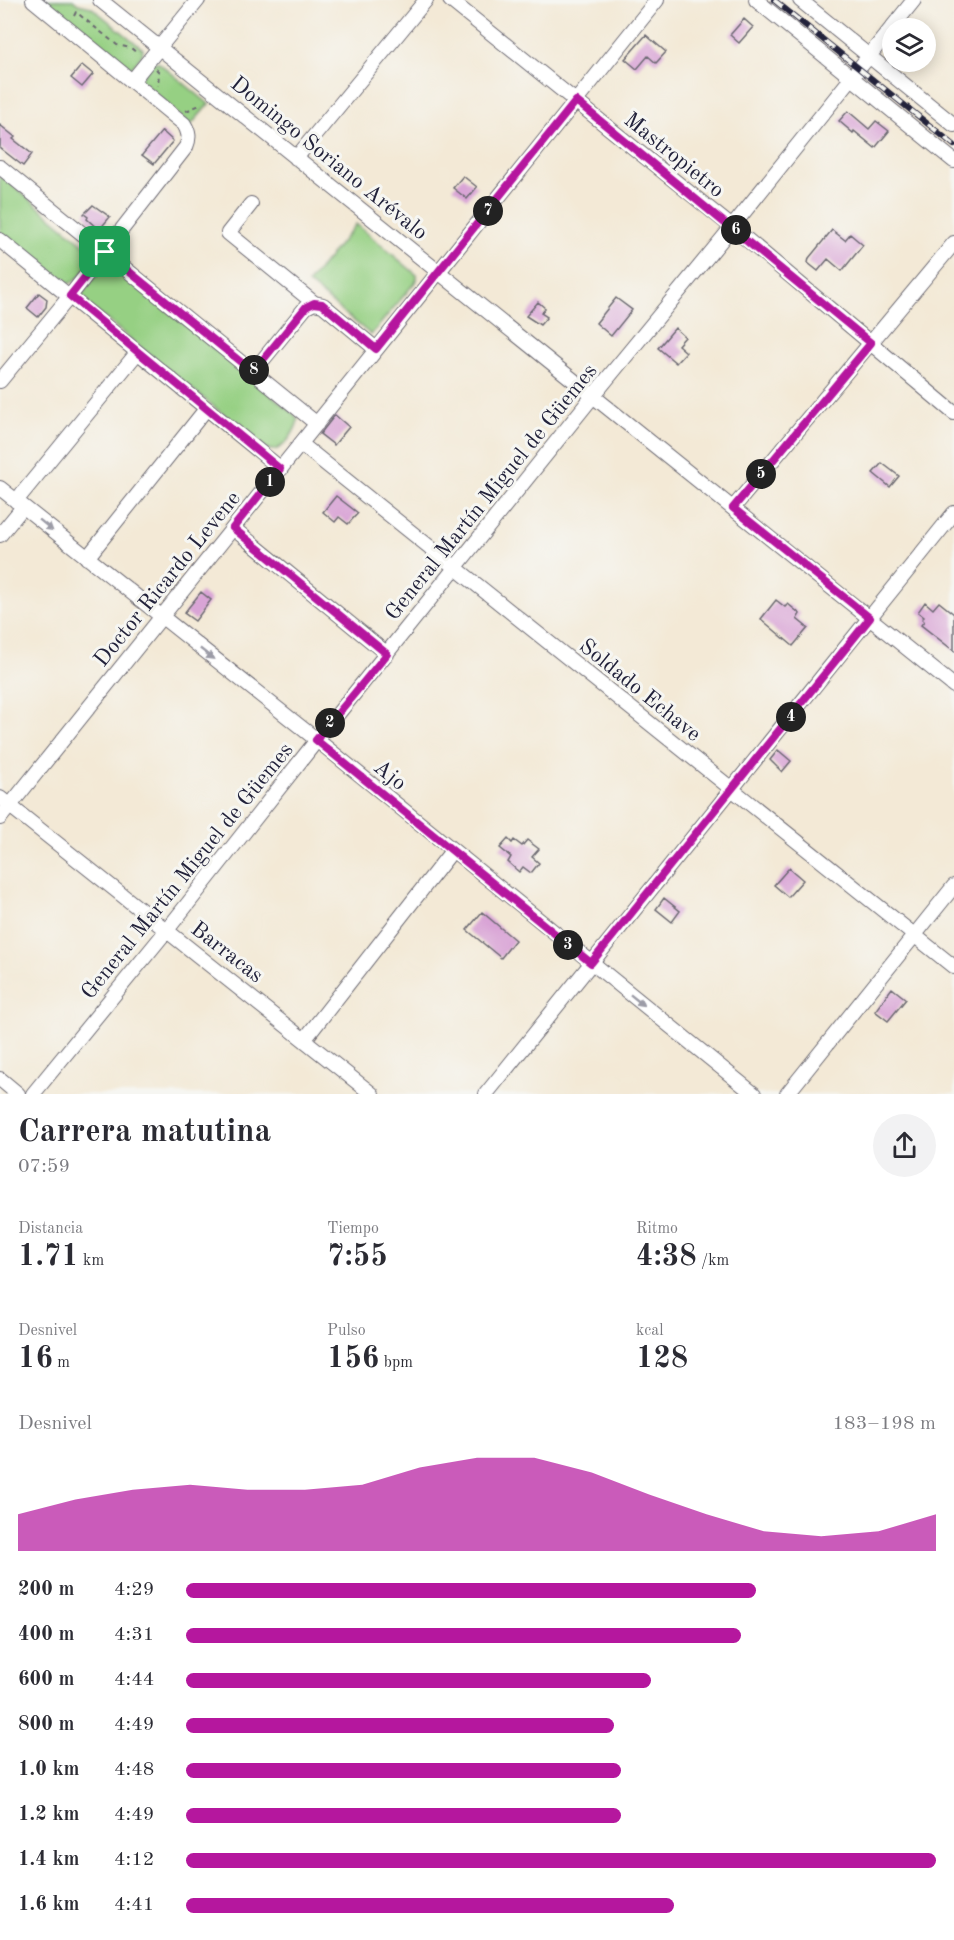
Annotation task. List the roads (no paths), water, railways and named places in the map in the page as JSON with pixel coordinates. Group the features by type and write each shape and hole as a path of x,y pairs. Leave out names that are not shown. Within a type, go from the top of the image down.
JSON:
{"street":[{"path":"0,381 105,252 186,147 189,139 184,124 33,0"},
{"name":"Domingo Soriano Arévalo","path":"100,0 954,686"},
{"path":"132,81 198,0"},
{"path":"296,158 426,0"},
{"name":"Mastropietro","path":"450,0 732,227 954,413"},
{"name":"Doctor Ricardo Levene","path":"0,818 5,802 161,618 657,0"},
{"path":"756,0 954,161"},
{"path":"800,0 954,125"},
{"name":"General Martín Miguel de Güemes","path":"33,1094 914,0"},
{"path":"0,166 317,424"},
{"path":"251,204 228,233 314,303 322,304 376,349"},
{"path":"0,240 280,469"},
{"path":"733,508 954,243"},
{"path":"253,372 306,307 314,303"},
{"path":"0,535 19,504 137,353"},
{"path":"87,558 206,409"},
{"name":"Soldado Echave","path":"301,444 954,967"},
{"name":"Ajo","path":"0,488 754,1094"},
{"path":"486,1094 954,513"},
{"path":"233,528 387,654"},
{"name":"Barracas","path":"5,802 372,1094"},
{"path":"305,1039 452,851"},
{"path":"787,1094 954,886"},
{"path":"0,1079 18,1094"}],"railway":[{"path":"774,0 954,145"}]}
